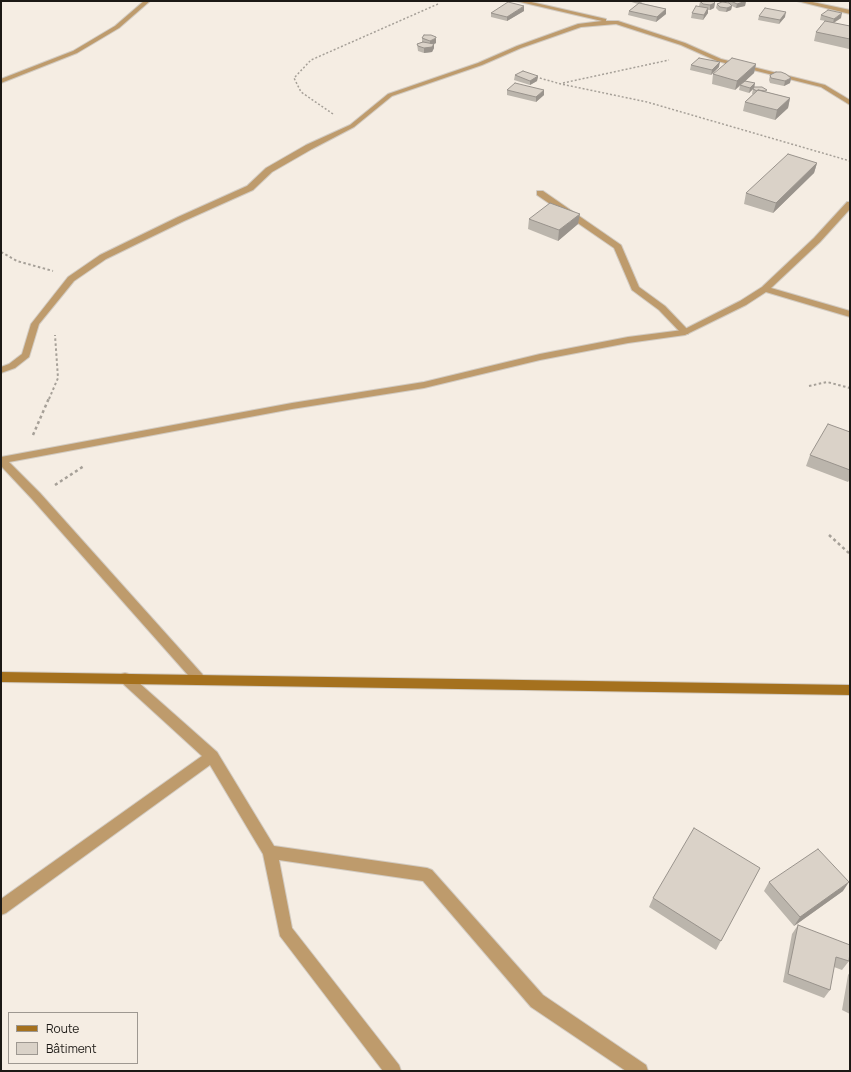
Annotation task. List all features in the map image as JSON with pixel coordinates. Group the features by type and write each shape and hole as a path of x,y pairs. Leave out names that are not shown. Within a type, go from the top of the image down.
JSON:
{"main road":[{"path":"1,678 199,679 850,690"}],"street":[{"path":"1,81 75,52 117,27 147,1"},
{"path":"519,1 616,22 682,44 719,60 823,86 850,103"},
{"path":"800,1 850,12"},
{"path":"1,370 12,366 26,355 35,324 71,279 103,257 181,219 250,188 269,170 309,147 352,126 390,95 480,64 519,47 580,25 616,22"},
{"path":"540,193 618,247 635,288 662,308 685,332"},
{"path":"1,460 285,408 424,385 540,357 628,340 685,332 743,303 765,289 817,240 850,204"},
{"path":"765,289 850,314"},
{"path":"1,460 36,496 199,679"},
{"path":"125,678 212,756 270,852 285,930 393,1071"},
{"path":"1,908 212,756"},
{"path":"270,852 427,875 538,1001 640,1071"}],"path":[{"path":"352,126 301,92 294,78 311,60 432,7 438,4 438,1"},
{"path":"561,84 629,68 704,53"},
{"path":"533,76 561,84 662,106 850,161"},
{"path":"1,252 17,261 56,272"},
{"path":"24,455 58,378 54,334 35,324"},
{"path":"809,386 827,382 850,388"},
{"path":"829,535 850,554"}],"building":[{"path":"700,1 713,1 715,3 710,5 703,4"},
{"path":"731,1 746,1 737,4"},
{"path":"508,2 524,6 507,17 491,13"},
{"path":"722,2 729,3 732,6 727,8 720,7 717,4"},
{"path":"639,3 666,9 657,17 629,11"},
{"path":"696,6 708,8 704,15 692,13"},
{"path":"765,8 786,12 780,20 759,16"},
{"path":"828,10 842,13 834,19 821,15"},
{"path":"825,21 850,26 850,39 816,32"},
{"path":"424,35 431,35 436,38 430,41 422,38"},
{"path":"423,42 434,44 432,47 424,48 418,46 417,44"},
{"path":"699,58 720,62 712,70 691,65"},
{"path":"732,58 756,64 737,81 713,74"},
{"path":"523,71 538,76 530,81 515,75"},
{"path":"776,72 786,74 791,78 785,81 771,78 770,75"},
{"path":"745,81 755,83 750,88 740,85"},
{"path":"515,83 544,90 536,97 507,90"},
{"path":"754,87 762,87 767,90 757,91 753,89"},
{"path":"758,90 790,98 777,110 745,102"},
{"path":"788,154 817,163 776,203 746,193"},
{"path":"550,203 580,214 559,230 529,219"},
{"path":"828,424 850,432 850,470 810,455"},
{"path":"694,828 760,868 721,941 653,898"},
{"path":"818,849 849,882 800,917 769,882"},
{"path":"798,925 850,945 849,961 836,957 830,990 788,974"}]}
